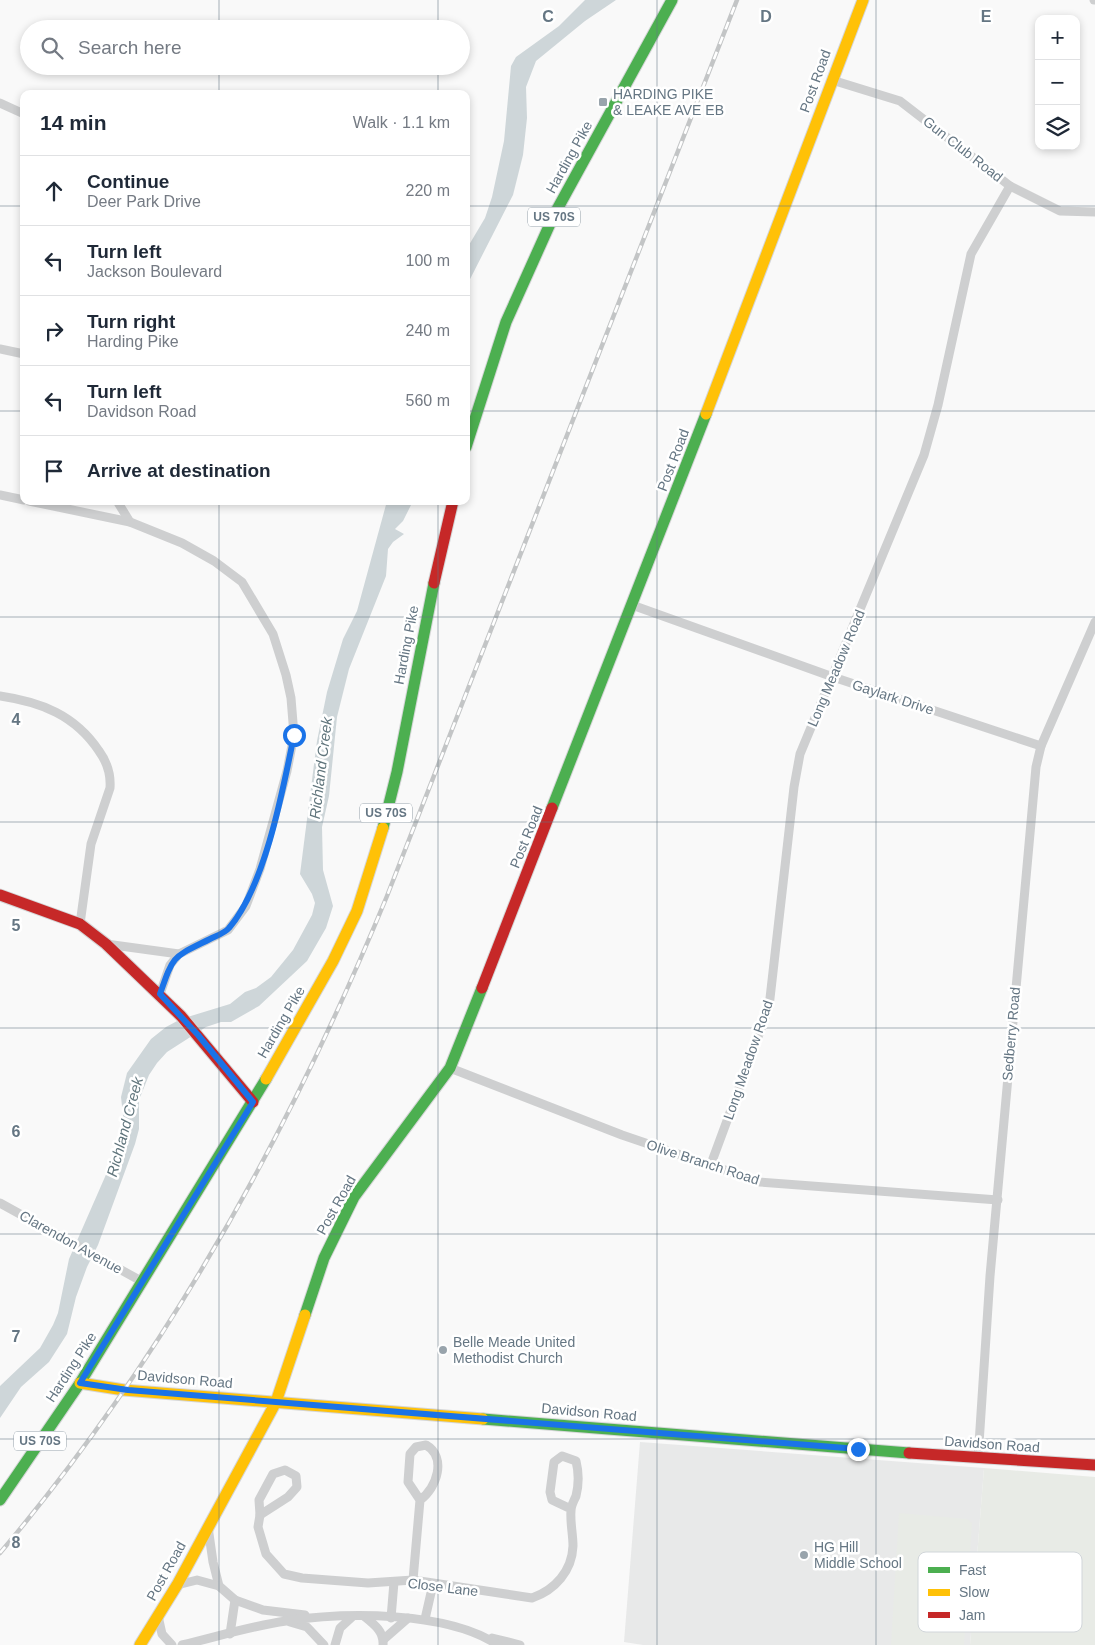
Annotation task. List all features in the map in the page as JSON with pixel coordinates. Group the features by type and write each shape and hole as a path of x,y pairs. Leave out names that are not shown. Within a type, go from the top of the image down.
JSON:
{"street":[{"name":"Harding Pike","path":"470,434 506,322 554,215 672,0"},
{"name":"Post Road","path":"140,1645 177,1584 276,1402 324,1258 354,1197 450,1068 675,497 863,0"},
{"name":"Gun Club Road","path":"832,80 900,101 1010,186 1060,211 1095,212"},
{"path":"0,103 20,112"},
{"name":"Long Meadow Road","path":"711,1164 769,1007 798,762 924,455 938,405 972,254 1010,186"},
{"path":"0,349 20,353"},
{"path":"0,495 20,499"},
{"path":"48,505 130,522 214,560 242,582 273,634 291,698 294,735 287,771 260,869 246,906 228,930 179,954 170,965 160,994"},
{"path":"119,505 130,522"},
{"name":"Harding Pike","path":"0,1500 80,1383 253,1102 333,961 357,912 378,846 396,772 440,551 452,505"},
{"name":"Gaylark Drive","path":"632,605 833,677 1041,746"},
{"name":"Sedberry Road","path":"978,1458 990,1276 1035,776 1041,746 1095,622"},
{"path":"0,696 27,700 72,720 91,738 105,760 111,779 110,788 91,844 80,924"},
{"path":"0,895 80,924 106,944 160,994 198,1035 253,1102"},
{"path":"106,944 179,954"},
{"name":"Olive Branch Road","path":"450,1068 622,1135 760,1182 998,1200"},
{"name":"Clarendon Avenue","path":"0,1203 143,1282"},
{"name":"Davidson Road","path":"80,1383 124,1390 978,1458 1095,1465"},
{"path":"413,1580 420,1500 408,1482 410,1454 416,1447 426,1445 434,1449 437,1456 435,1483 429,1493 420,1500"},
{"name":"Close Lane","path":"260,1514 288,1497 297,1487 296,1476 285,1470 273,1474 259,1500 260,1514 258,1527 266,1554 284,1574 324,1580 368,1583 413,1580 523,1598 541,1595 558,1583 569,1563 573,1548 571,1509 576,1497 579,1472 576,1461 562,1456 554,1462 550,1492 552,1500 571,1509"},
{"path":"208,1525 213,1562 220,1586"},
{"path":"177,1584 197,1580 220,1586 236,1600 263,1610 326,1617"},
{"path":"391,1618 394,1582"},
{"path":"425,1619 433,1584"},
{"path":"230,1634 236,1600"},
{"path":"158,1616 162,1634 172,1645"},
{"path":"182,1645 285,1621 326,1617 425,1619 484,1637 520,1645"},
{"path":"336,1645 340,1628 352,1617"},
{"path":"365,1618 378,1627 383,1642 408,1618"},
{"path":"285,1621 307,1627 324,1645"},
{"path":"484,1637 498,1645"}],"shaded area":[{"name":"HG Hill Middle School","path":"640,1442 984,1468 977,1552 918,1552 918,1632 971,1632 970,1645 643,1645 624,1642"},
{"path":"984,1468 1095,1477 1095,1645 970,1645 971,1632 1082,1632 1082,1552 977,1552"},
{"path":"899,1513 967,1519 972,1523 970,1552 918,1552 918,1632 965,1632 964,1645 891,1645"}],"water":[{"path":"585,0 616,0 585,21 536,61 526,87 527,118 523,155 513,195 470,279 470,243 485,218 492,197 504,141 511,66 516,57 559,26"},
{"name":"Richland Creek","path":"386,505 411,505 403,521 395,529 404,534 393,542 388,549 386,576 349,669 337,717 329,796 322,827 323,870 333,906 326,928 307,961 259,1006 231,1022 221,1022 206,1027 167,1052 149,1075 139,1100 139,1129 135,1144 98,1245 87,1267 76,1297 67,1334 49,1362 21,1387 0,1418 0,1386 40,1348 58,1313 69,1259 122,1138 124,1124 121,1097 127,1073 151,1039 166,1027 181,1019 230,1004 245,992 256,988 271,977 293,950 312,915 315,903 300,874 317,741 327,692 343,639 357,611"}],"railway":[{"path":"0,1553 60,1478 116,1401 169,1322 219,1240 309,1071 387,896 737,0"}],"traffic: fast":[{"path":"470,434 506,322 554,215 672,0"},
{"path":"552,808 706,414"},
{"path":"383,828 397,772 434,583"},
{"path":"305,1315 324,1258 354,1197 450,1068 482,988"},
{"path":"0,1500 80,1383 266,1079"},
{"path":"483,1419 909,1453"}],"traffic: slow":[{"path":"706,414 863,0"},
{"path":"266,1079 333,961 357,911 383,828"},
{"path":"140,1645 177,1585 276,1402 305,1315"},
{"path":"80,1383 124,1390 483,1419"}],"traffic: jam":[{"path":"434,583 452,505"},
{"path":"482,988 552,808"},
{"path":"0,895 80,924 106,944 181,1016 253,1102"},
{"path":"909,1453 1095,1465"}],"place":[{"name":"HARDING PIKE & LEAKE AVE EB","path":"603,102"},
{"name":"Belle Meade United Methodist Church","path":"443,1350"},
{"name":"HG Hill Middle School","path":"804,1555"}],"route":[{"path":"294,735 287,771 260,869 246,906 228,930 179,954 170,965 160,994 198,1035 253,1102 80,1383 128,1390 858,1449"}]}
